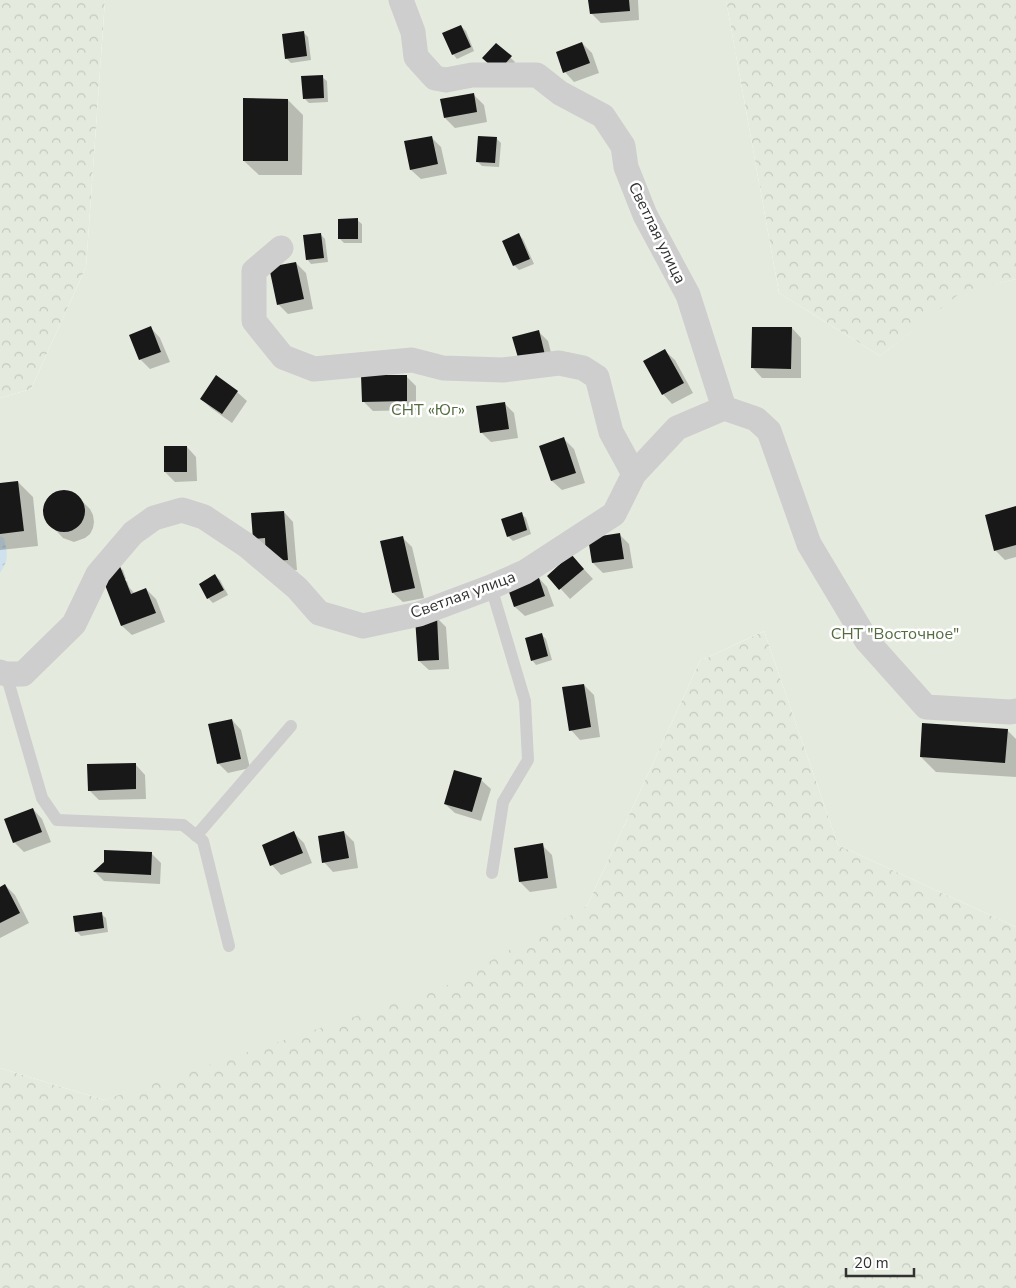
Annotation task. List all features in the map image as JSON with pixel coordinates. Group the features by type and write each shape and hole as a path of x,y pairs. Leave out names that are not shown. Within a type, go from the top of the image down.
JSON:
{"street":[{"name":"Светлая улица","path":"3,673 23,674 74,624 98,574 133,533 154,518 182,510 204,517 246,545 297,588 319,613 363,626 419,614 525,572 614,514 634,474 677,428 724,408 688,295 645,215 626,167 623,146 603,116 560,92 537,75 472,75 446,80 435,78 416,57 413,32 401,0"},
{"path":"281,248 254,271 254,321 283,357 314,369 412,360 443,368 503,370 559,363 583,368 596,377 610,432 634,474"},
{"path":"724,408 756,419 769,431 809,544 867,641 926,707 1016,711"}],"lane":[{"path":"490,587 526,701 528,760 503,802 492,873"},
{"path":"3,673 42,798 57,820 183,825 203,841 229,946"},
{"path":"196,836 291,726"}],"green space":[{"path":"0,0 105,0 86,267 31,389 0,398"},
{"name":"СНТ «Юг»","path":"105,0 726,0 779,293 880,356 963,291 1016,279 1016,927 838,845 764,631 700,661 587,906 446,986 104,1100 0,1068 0,398 31,389 86,267"},
{"path":"726,0 1016,0 1016,279 963,292 880,356 779,293"},
{"path":"764,631 838,845 1016,927 1016,1288 0,1288 0,1068 104,1100 587,906 700,661"}],"water":[{"path":"0,536 4,538 7,556 0,573"}],"building":[{"path":"588,0 629,0 630,11 590,14"},
{"path":"461,25 471,47 452,55 442,33"},
{"path":"304,31 307,56 285,59 282,34"},
{"path":"582,42 590,63 563,73 556,52"},
{"path":"496,43 512,56 498,72 482,58"},
{"path":"323,75 324,98 303,99 301,76"},
{"path":"474,93 477,112 444,118 440,99"},
{"path":"243,98 288,99 288,161 243,161"},
{"path":"432,136 438,164 410,170 404,141"},
{"path":"478,136 497,137 495,163 476,162"},
{"path":"358,218 358,239 338,239 338,219"},
{"path":"321,233 324,258 306,260 303,235"},
{"path":"519,233 530,259 513,266 502,241"},
{"path":"296,262 304,299 277,305 269,267"},
{"path":"151,326 161,352 139,360 129,335"},
{"path":"752,327 792,327 791,369 751,368"},
{"path":"539,330 545,355 519,361 512,337"},
{"path":"665,349 684,383 662,395 643,361"},
{"path":"216,375 238,391 222,414 200,399"},
{"path":"361,375 407,375 407,401 362,402"},
{"path":"505,402 509,429 480,433 476,406"},
{"path":"564,437 576,473 551,481 539,446"},
{"path":"164,446 187,446 187,472 164,472"},
{"path":"18,481 24,531 0,534 0,483"},
{"path":"68,490 76,493 82,499 85,511 82,523 76,529 60,532 52,529 46,523 43,507 46,499 52,493"},
{"path":"1016,506 1016,545 994,551 985,515"},
{"path":"284,511 288,560 266,562 265,538 253,539 251,513"},
{"path":"522,512 527,530 507,537 501,519"},
{"path":"620,533 624,559 592,563 588,538"},
{"path":"403,536 415,588 392,593 380,541"},
{"path":"571,554 584,569 559,590 547,576"},
{"path":"119,564 131,594 146,588 156,613 121,626 100,572"},
{"path":"215,574 224,590 207,599 199,584"},
{"path":"538,575 545,596 514,607 507,586"},
{"path":"437,616 439,660 418,661 415,618"},
{"path":"542,633 548,656 531,661 525,638"},
{"path":"584,684 591,727 569,731 562,687"},
{"path":"232,719 241,759 217,764 208,724"},
{"path":"922,723 1008,729 1005,763 920,757"},
{"path":"136,763 136,789 88,791 87,764"},
{"path":"454,770 482,778 472,812 444,804"},
{"path":"33,808 42,832 13,843 4,819"},
{"path":"294,831 303,853 270,866 262,845"},
{"path":"344,831 349,858 322,863 318,836"},
{"path":"543,843 548,878 519,882 514,848"},
{"path":"104,850 152,852 151,875 93,872 104,862"},
{"path":"5,884 20,913 0,923 0,887"},
{"path":"102,912 104,928 75,932 73,916"}],"park label":[{"name":"СНТ \"Восточное\"","path":"895,634"}]}
